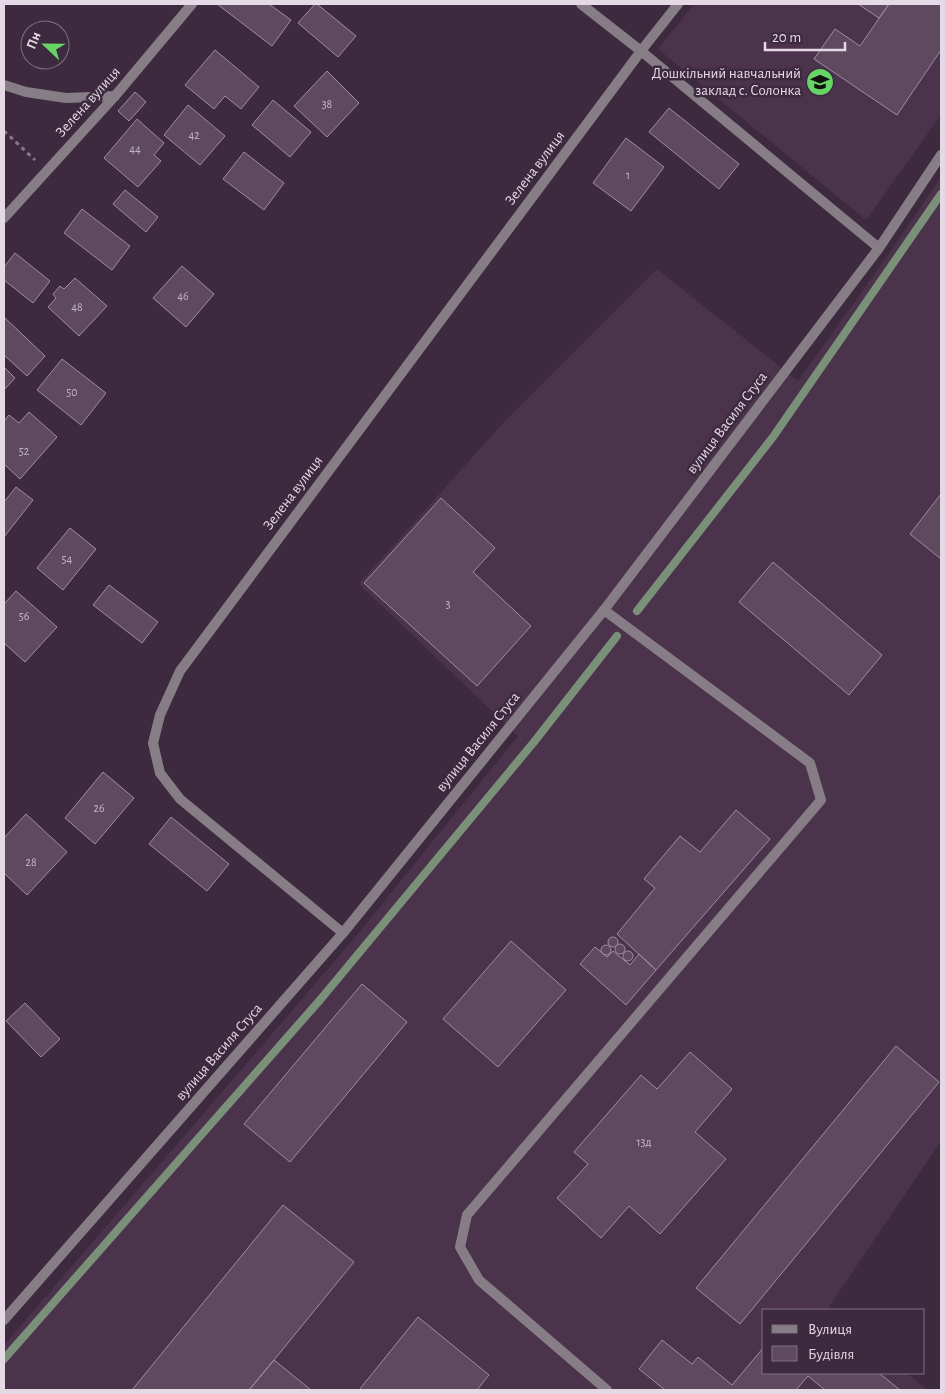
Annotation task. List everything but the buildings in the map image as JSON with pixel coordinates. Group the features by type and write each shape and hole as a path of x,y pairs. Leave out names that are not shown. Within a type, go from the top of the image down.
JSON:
{"street":[{"name":"Зелена вулиця","path":"4,218 115,96 192,4"},
{"path":"581,4 641,51 879,248"},
{"name":"Зелена вулиця","path":"343,933 180,799 160,773 153,743 160,715 180,671 641,51 678,4"},
{"path":"4,85 26,92 66,98 115,96"},
{"name":"вулиця Василя Стуса","path":"4,1320 343,933 604,610 879,248 941,155"},
{"path":"604,610 810,764 822,800 467,1215 460,1247 479,1280 607,1390"}],"path":[{"path":"4,131 46,170"}],"shaded area":[{"name":"Дошкільний навчальний заклад с. Солонка","path":"694,4 941,4 941,115 866,220 658,49"},
{"path":"941,177 941,1141 829,1307 832,1309 762,1309 762,1374 908,1374 927,1390 4,1390 4,1345 352,941 518,736 359,584 503,423 657,269 798,381"}],"waterway":[{"path":"637,611 773,437 941,194"},
{"path":"4,1359 320,1000 534,742 617,636"}],"place":[{"name":"Дошкільний навчальний заклад с. Солонка","path":"820,82"}]}
